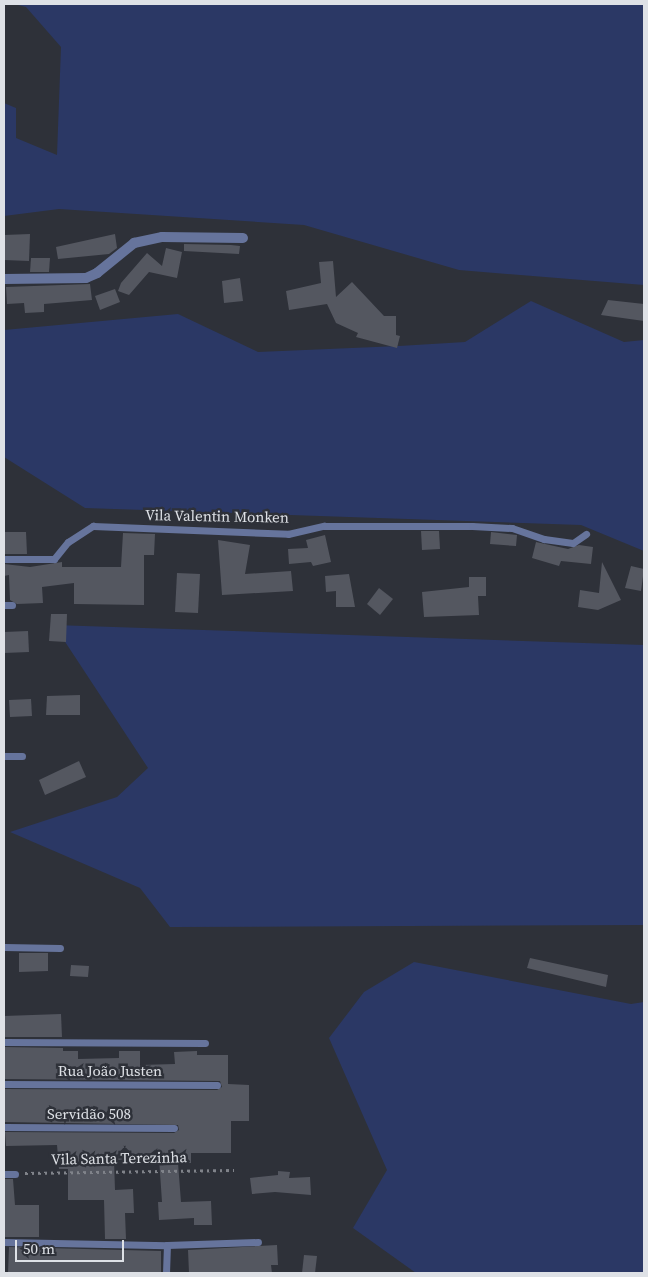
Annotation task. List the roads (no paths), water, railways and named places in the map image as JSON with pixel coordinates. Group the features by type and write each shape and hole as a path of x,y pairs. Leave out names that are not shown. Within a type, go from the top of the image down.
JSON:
{"street":[{"path":"4,279 86,278 97,273 134,243 162,237 243,238"}],"lane":[{"name":"Vila Valentin Monken","path":"4,559 54,559 68,542 93,526 288,534 324,526 472,526 512,528 544,539 573,543 586,534"},
{"path":"4,605 12,605"},
{"path":"4,756 22,756"},
{"path":"4,947 60,948"},
{"path":"4,1042 205,1043"},
{"name":"Rua João Justen","path":"4,1084 216,1085"},
{"name":"Servidão 508","path":"4,1127 174,1128"},
{"path":"4,1174 15,1174"},
{"path":"4,1242 167,1245 258,1242"},
{"path":"166,1273 167,1245"}]}
